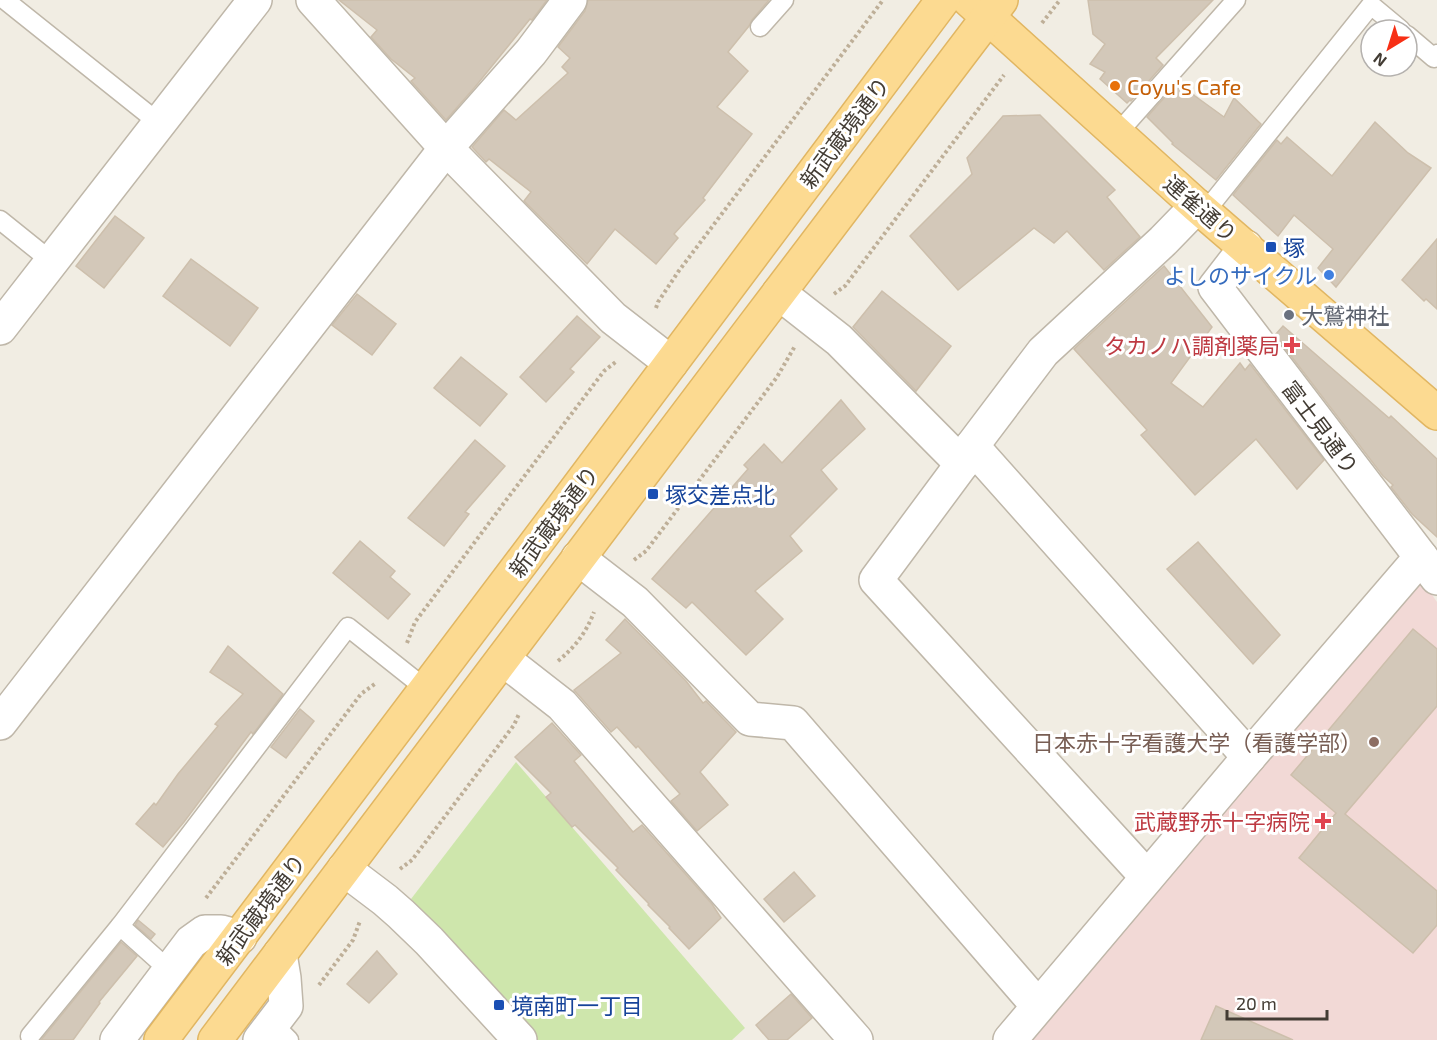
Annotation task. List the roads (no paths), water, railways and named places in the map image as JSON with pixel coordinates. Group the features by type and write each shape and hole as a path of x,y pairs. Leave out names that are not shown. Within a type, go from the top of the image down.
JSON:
{"main road":[{"name":"新武蔵境通り","path":"161,1040 943,0"},
{"name":"新武蔵境通り","path":"215,1040 779,293 986,6"},
{"name":"連雀通り","path":"986,6 1117,134 1437,413"}],"street":[{"path":"0,328 255,0"},
{"path":"314,0 446,148 612,318 671,363"},
{"path":"0,723 446,148 531,52 570,0"},
{"path":"1147,877 876,580 1044,352 1162,241 1201,209"},
{"name":"富士見通り","path":"1246,247 1215,287 1429,568"},
{"path":"779,293 839,340 967,455 1249,757"},
{"path":"578,558 635,602 750,719 793,723 1038,1006"},
{"path":"1010,1040 1249,757 1429,568"},
{"path":"503,659 562,705 856,1040"},
{"path":"344,869 386,900 429,941 520,1040"},
{"path":"117,1040 191,942 205,932 221,932 240,937"},
{"path":"277,1038 286,1006 280,954"}],"lane":[{"path":"5,0 159,123"},
{"path":"760,27 784,0"},
{"path":"1117,134 1236,0"},
{"path":"1360,18 1371,5 1387,18"},
{"path":"1201,209 1359,19"},
{"path":"1419,45 1434,58 1437,54"},
{"path":"0,220 51,261"},
{"path":"30,1036 120,926 348,627 426,689"},
{"path":"120,926 169,970"}],"place":[{"name":"Coyu's Cafe","path":"1115,86"},
{"name":"塚","path":"1271,247"},
{"name":"よしのサイクル","path":"1329,275"},
{"name":"大鷲神社","path":"1289,315"},
{"name":"タカノハ調剤薬局","path":"1292,345"},
{"name":"塚交差点北","path":"653,494"},
{"name":"日本赤十字看護大学（看護学部）","path":"1374,742"},
{"name":"武蔵野赤十字病院","path":"1323,821"},
{"name":"境南町一丁目","path":"499,1005"}]}
